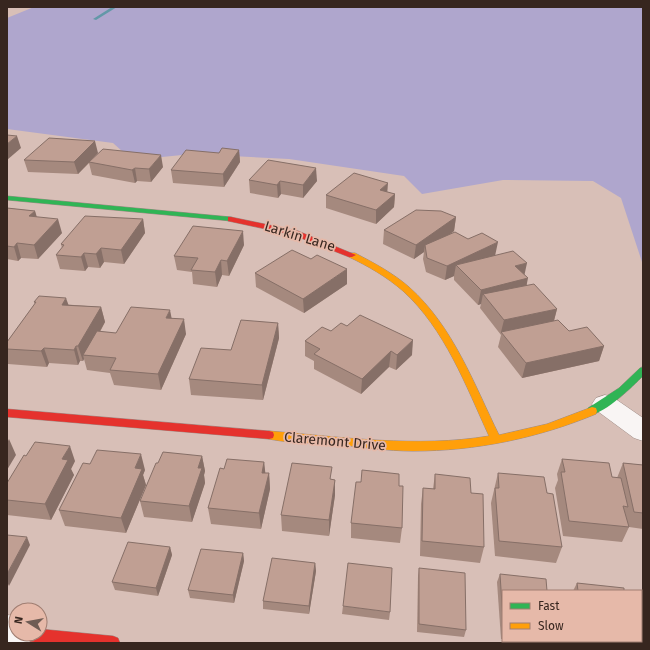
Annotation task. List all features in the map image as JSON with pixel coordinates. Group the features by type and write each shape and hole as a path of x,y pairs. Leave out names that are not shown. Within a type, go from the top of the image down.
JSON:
{"street":[{"name":"Larkin Lane","path":"7,198 233,219 270,225 334,245 372,264 410,292 432,318 496,439"},
{"name":"Claremont Drive","path":"7,414 413,447 454,446 496,439 565,424 599,408 636,380 643,370"},
{"path":"604,404 643,431"},
{"path":"48,636 114,643"}],"shaded area":[{"path":"34,7 643,7 643,265 621,198 593,181 503,180 422,194 404,176 289,159 192,154 132,160 113,143 7,129 7,18"}],"building":[{"path":"7,135 17,136 7,144"},
{"path":"49,138 95,141 74,162 24,160"},
{"path":"222,148 239,150 223,174 171,170 186,150 219,153"},
{"path":"103,149 161,155 149,169 135,168 132,170 89,162"},
{"path":"268,160 316,168 303,185 280,181 277,185 249,180"},
{"path":"354,173 388,183 380,190 395,194 376,210 326,195"},
{"path":"7,208 35,211 29,216 58,219 34,245 17,243 14,247 7,246"},
{"path":"416,210 441,211 456,217 416,245 384,230"},
{"path":"85,216 143,219 121,250 101,248 96,254 84,253 81,257 56,255 64,245 61,244"},
{"path":"193,226 243,231 227,261 221,260 215,272 191,270 198,258 174,256"},
{"path":"455,232 468,239 482,233 498,242 447,266 427,258 425,245"},
{"path":"292,250 311,259 317,255 347,269 303,299 255,273"},
{"path":"513,251 527,263 515,266 528,278 481,290 456,265"},
{"path":"534,284 557,309 504,320 483,294"},
{"path":"39,296 66,298 62,305 101,307 78,346 76,346 74,350 44,348 41,351 7,349 7,342"},
{"path":"131,307 170,310 166,318 184,319 158,374 110,370 116,358 83,355 97,331 116,333"},
{"path":"360,315 413,340 397,355 391,351 362,379 314,354 320,349 305,341 322,327 331,331 341,323 347,326"},
{"path":"241,320 278,323 262,385 189,379 201,348 231,350"},
{"path":"558,320 569,331 587,327 604,346 526,363 501,332"},
{"path":"35,442 70,446 62,459 68,460 45,504 7,500 7,483 24,455 26,456"},
{"path":"97,450 141,454 135,468 142,469 121,518 59,510 83,463 90,464"},
{"path":"163,452 202,456 198,468 202,468 189,506 140,501 156,463 158,463"},
{"path":"227,459 264,462 262,473 269,473 259,513 208,508 220,468 224,469"},
{"path":"562,459 609,463 612,477 621,478 628,507 623,506 629,527 569,521 561,472 565,472"},
{"path":"292,463 332,467 330,479 335,480 329,520 281,515"},
{"path":"623,463 643,465 643,513 634,512"},
{"path":"362,470 399,474 399,486 403,486 402,528 351,523 356,482 361,482"},
{"path":"498,473 544,477 547,493 553,494 562,547 499,541 495,488 499,488"},
{"path":"435,474 470,478 471,493 483,494 484,547 422,541 423,488 435,489"},
{"path":"7,535 27,537 7,574"},
{"path":"128,542 170,547 156,588 112,582"},
{"path":"201,549 243,553 233,595 188,590"},
{"path":"272,558 315,563 309,606 263,601"},
{"path":"348,563 392,568 390,612 343,606"},
{"path":"419,568 465,573 466,630 419,624"},
{"path":"500,574 546,579 547,590 502,590 502,605"},
{"path":"577,583 624,588 624,590 578,590"}],"waterway":[{"path":"95,19 115,7"}],"traffic: fast":[{"path":"7,198 231,219"},
{"path":"592,411 623,391 643,370"}],"traffic: slow":[{"path":"352,255 374,266 394,280 422,305 435,322 458,360 496,439"},
{"path":"269,435 372,443 402,447 437,446 482,442 505,438 549,427 592,411"}],"traffic: jam":[{"path":"231,219 295,233 352,255"},
{"path":"7,413 269,435"},
{"path":"48,636 113,643"}]}
